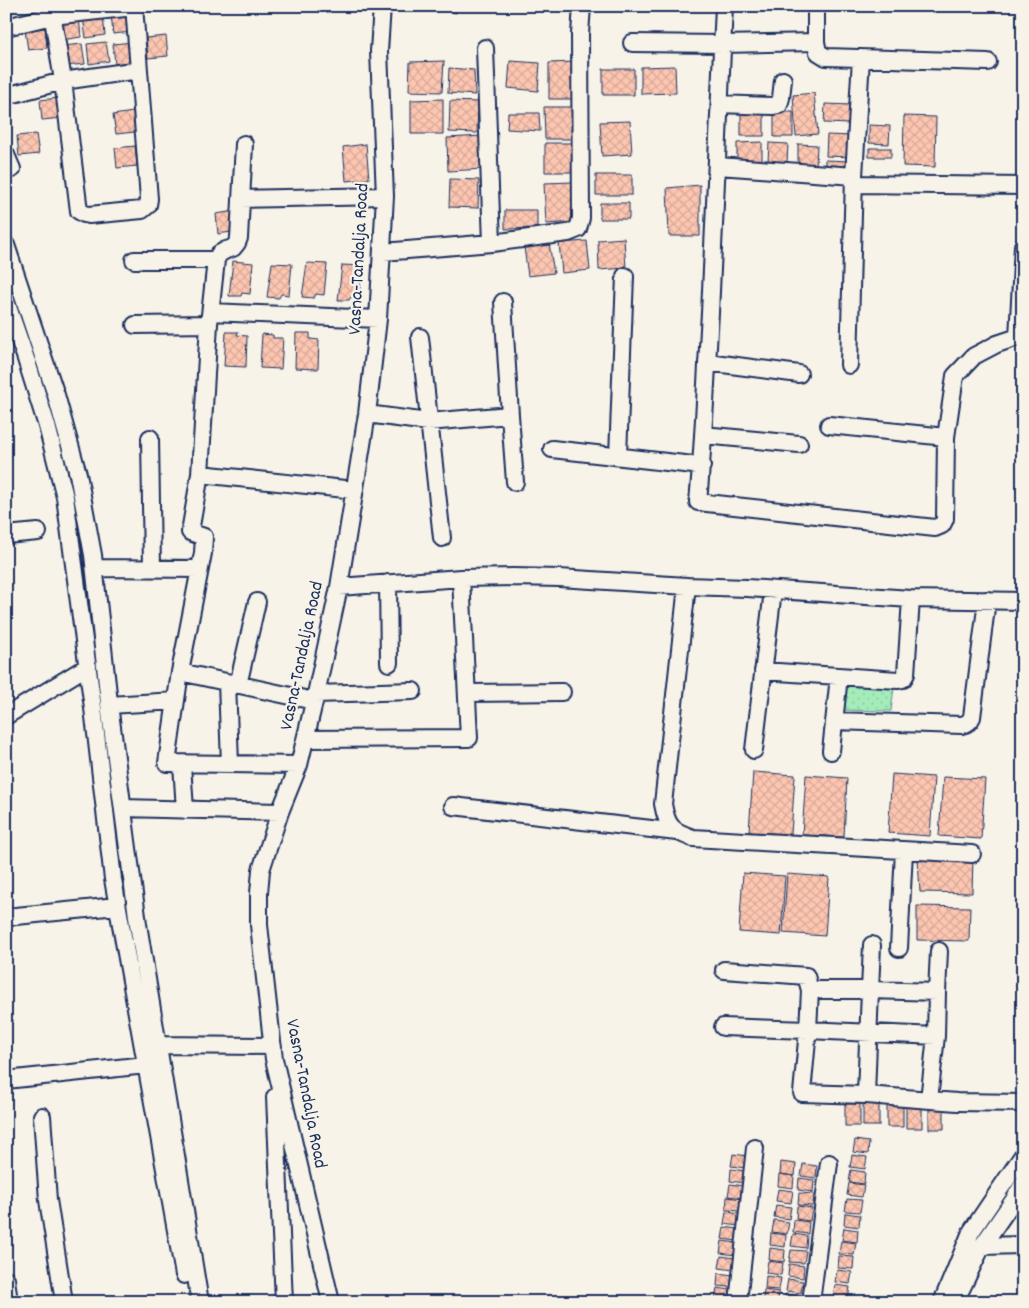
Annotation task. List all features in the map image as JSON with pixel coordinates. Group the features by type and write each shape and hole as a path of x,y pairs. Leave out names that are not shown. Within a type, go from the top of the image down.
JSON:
{"street":[{"name":"Vasna-Tandalja Road","path":"331,1302 273,1053 259,925 259,893 261,870 280,812 299,765 315,698 339,587 367,414 378,319 385,196 380,50 382,6"},
{"path":"382,252 492,243 568,233 578,229 581,218 580,34 582,6"},
{"path":"724,6 718,166 702,466 698,502 935,528 942,525 945,519 946,436 955,376 974,356 997,344 1020,337 1023,246"},
{"path":"816,6 816,42 818,52 826,57 988,62"},
{"path":"6,27 52,11 134,7 149,199 148,205 142,210 89,215 79,211 63,81 52,11"},
{"path":"632,43 816,42"},
{"path":"485,48 492,243"},
{"path":"849,365 854,180 861,58"},
{"path":"6,96 63,81 139,70"},
{"path":"720,104 778,105 781,98 783,80"},
{"path":"244,144 239,238 233,248 219,254 216,260 210,318 200,474 190,532 204,537 203,553 180,672 167,763 299,765"},
{"path":"718,166 854,180 1023,186"},
{"path":"241,199 385,196"},
{"path":"6,245 61,412 78,474 94,555 109,705 138,924 200,1302"},
{"path":"134,260 216,260"},
{"path":"618,456 625,276"},
{"path":"6,301 44,418 65,497 88,666 113,879 189,1302"},
{"path":"503,302 515,482"},
{"path":"135,325 210,318 378,319"},
{"path":"420,337 442,538"},
{"path":"707,362 799,374"},
{"path":"367,414 428,422 510,415"},
{"path":"829,425 946,436"},
{"path":"703,435 799,444"},
{"path":"150,438 152,568"},
{"path":"552,449 702,466"},
{"path":"200,474 354,490"},
{"path":"6,535 38,532"},
{"path":"95,568 200,569"},
{"path":"339,587 461,578 513,577 559,578 911,599 1023,600"},
{"path":"305,739 469,738 461,578"},
{"path":"388,583 389,663"},
{"path":"677,832 668,822 663,804 687,586"},
{"path":"754,750 773,590"},
{"path":"763,671 903,679 906,674 911,599"},
{"path":"834,721 967,724 972,716 987,600"},
{"path":"230,764 233,684 257,602"},
{"path":"6,716 88,666"},
{"path":"180,672 233,684 315,698 413,691"},
{"path":"831,751 839,676"},
{"path":"467,692 562,692"},
{"path":"109,705 176,700"},
{"path":"182,764 185,810"},
{"path":"453,806 677,832 694,838 972,854"},
{"path":"123,808 280,812"},
{"path":"899,948 904,851"},
{"path":"6,917 118,906"},
{"path":"866,1095 870,1033 872,946"},
{"path":"929,1100 936,1036 939,951"},
{"path":"724,970 806,976 810,990 802,1092 957,1102 1023,1103"},
{"path":"810,990 937,992"},
{"path":"723,1027 936,1036"},
{"path":"158,1045 273,1053 284,1302"},
{"path":"6,1080 146,1066"},
{"path":"42,1116 48,1200 64,1302"},
{"path":"738,1302 756,1148"},
{"path":"942,1302 971,1232 1023,1154"},
{"path":"811,1302 829,1163"},
{"path":"955,1302 982,1246 1013,1202 1023,1184"},
{"path":"982,1246 1023,1245"},
{"path":"6,1279 9,1302"}],"green space":[{"path":"844,686 894,687 891,711 844,710"}],"building":[{"path":"427,6 458,6 456,13"},
{"path":"130,12 132,32 113,34 111,14"},
{"path":"103,16 105,35 86,38 83,18"},
{"path":"79,17 81,37 62,40 59,20"},
{"path":"45,28 47,48 28,50 25,30"},
{"path":"166,36 168,56 148,58 146,38"},
{"path":"106,42 109,61 89,64 87,44"},
{"path":"133,42 135,61 115,64 113,44"},
{"path":"82,44 85,64 65,66 63,46"},
{"path":"444,61 442,92 409,91 410,62"},
{"path":"510,61 540,63 538,91 508,88"},
{"path":"576,62 577,99 549,99 549,63"},
{"path":"675,66 676,93 641,94 641,67"},
{"path":"449,68 474,70 475,95 448,93"},
{"path":"603,69 634,69 634,95 603,95"},
{"path":"814,93 818,134 796,136 793,95"},
{"path":"59,98 62,118 42,120 40,100"},
{"path":"443,99 443,134 411,134 411,100"},
{"path":"450,101 478,102 477,133 449,132"},
{"path":"825,104 852,105 851,124 824,123"},
{"path":"544,107 574,107 574,139 545,139"},
{"path":"741,111 764,111 764,136 741,136"},
{"path":"133,112 135,132 116,134 113,115"},
{"path":"774,112 793,112 793,137 774,137"},
{"path":"508,113 539,113 540,131 507,129"},
{"path":"904,116 936,117 935,167 903,166"},
{"path":"630,121 632,154 602,156 600,122"},
{"path":"869,125 890,126 889,144 869,143"},
{"path":"36,134 39,154 19,156 17,136"},
{"path":"827,135 852,136 852,157 826,156"},
{"path":"482,136 484,169 448,171 447,138"},
{"path":"762,142 762,162 737,162 737,143"},
{"path":"545,143 574,143 574,172 545,172"},
{"path":"769,143 788,144 787,162 768,161"},
{"path":"366,144 369,179 346,181 343,147"},
{"path":"798,144 817,145 816,166 798,165"},
{"path":"135,146 137,166 117,168 115,148"},
{"path":"869,148 891,148 891,157 869,157"},
{"path":"825,160 851,161 851,172 825,171"},
{"path":"596,175 632,175 632,195 596,195"},
{"path":"450,179 479,180 478,208 449,207"},
{"path":"573,182 575,222 546,224 544,183"},
{"path":"700,185 700,236 669,236 667,188"},
{"path":"600,203 629,203 629,219 600,219"},
{"path":"505,210 537,210 537,228 505,229"},
{"path":"235,211 238,231 218,234 216,214"},
{"path":"624,238 626,268 599,270 598,240"},
{"path":"587,241 590,270 562,273 559,243"},
{"path":"549,243 554,273 528,276 524,247"},
{"path":"233,261 253,263 250,294 242,293 241,296 229,296"},
{"path":"272,263 292,264 289,295 281,294 279,298 267,297"},
{"path":"307,263 327,264 324,295 316,294 314,298 302,297"},
{"path":"342,265 362,266 359,298 351,297 349,300 338,300"},
{"path":"226,332 238,332 237,335 247,336 246,367 224,366"},
{"path":"296,333 310,333 310,339 319,340 318,369 295,368"},
{"path":"262,334 273,335 273,338 283,338 281,369 260,368"},
{"path":"753,772 795,775 791,834 749,832"},
{"path":"892,774 934,777 930,836 888,833"},
{"path":"806,775 847,778 844,837 802,835"},
{"path":"943,777 985,779 981,839 939,836"},
{"path":"918,859 973,859 972,893 920,892"},
{"path":"743,873 785,876 781,935 739,932"},
{"path":"787,874 829,877 825,936 783,933"},
{"path":"917,906 970,907 969,941 917,940"},
{"path":"845,1104 860,1104 860,1126 845,1126"},
{"path":"863,1104 879,1104 879,1126 863,1126"},
{"path":"887,1105 903,1105 903,1127 887,1127"},
{"path":"906,1106 922,1106 922,1128 906,1128"},
{"path":"929,1107 944,1107 944,1129 929,1129"},
{"path":"855,1140 869,1142 868,1154 853,1152"},
{"path":"733,1154 748,1156 746,1168 731,1166"},
{"path":"852,1155 867,1157 865,1169 850,1167"},
{"path":"781,1162 796,1164 795,1176 780,1174"},
{"path":"803,1164 817,1166 816,1178 801,1176"},
{"path":"731,1169 746,1171 745,1183 730,1181"},
{"path":"851,1170 865,1172 864,1184 849,1182"},
{"path":"779,1174 794,1176 793,1188 778,1186"},
{"path":"799,1178 814,1180 813,1192 798,1190"},
{"path":"849,1183 864,1185 862,1197 847,1195"},
{"path":"730,1184 745,1186 743,1198 728,1196"},
{"path":"778,1189 793,1191 791,1203 776,1201"},
{"path":"799,1193 814,1194 813,1206 798,1205"},
{"path":"727,1197 742,1199 741,1211 726,1210"},
{"path":"847,1199 862,1200 860,1212 845,1211"},
{"path":"776,1205 791,1207 789,1219 774,1217"},
{"path":"797,1206 812,1208 810,1221 796,1219"},
{"path":"726,1212 741,1214 739,1226 724,1224"},
{"path":"845,1213 860,1215 859,1227 844,1225"},
{"path":"774,1220 789,1222 787,1234 772,1232"},
{"path":"794,1220 809,1222 808,1234 793,1232"},
{"path":"724,1227 739,1229 737,1241 722,1239"},
{"path":"844,1228 858,1230 857,1242 842,1240"},
{"path":"771,1233 786,1235 785,1247 770,1245"},
{"path":"793,1234 807,1236 806,1248 791,1246"},
{"path":"722,1241 737,1243 735,1255 720,1253"},
{"path":"841,1241 856,1243 854,1255 839,1254"},
{"path":"770,1248 785,1250 784,1262 769,1260"},
{"path":"791,1250 806,1251 804,1263 789,1262"},
{"path":"721,1256 735,1258 734,1270 719,1268"},
{"path":"839,1256 854,1257 853,1269 838,1268"},
{"path":"768,1261 783,1263 781,1275 766,1273"},
{"path":"789,1264 804,1266 803,1278 788,1276"},
{"path":"837,1270 852,1272 850,1284 835,1282"},
{"path":"718,1273 733,1275 731,1287 717,1286"},
{"path":"766,1276 781,1278 779,1290 765,1289"},
{"path":"788,1279 803,1281 801,1293 786,1291"},
{"path":"835,1285 850,1287 848,1299 833,1297"},
{"path":"717,1288 731,1290 730,1302 715,1300"},
{"path":"764,1290 779,1292 778,1302 763,1302"},
{"path":"786,1294 801,1296 801,1302 785,1302"}]}
